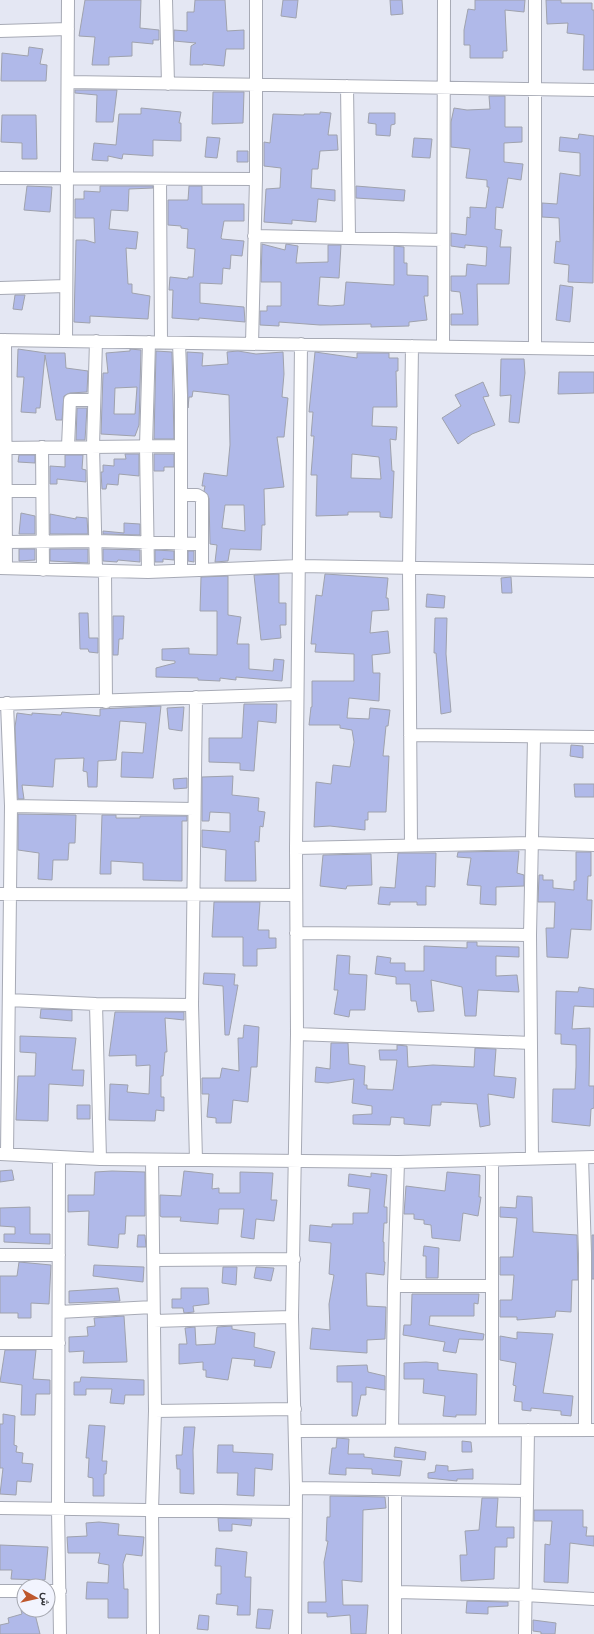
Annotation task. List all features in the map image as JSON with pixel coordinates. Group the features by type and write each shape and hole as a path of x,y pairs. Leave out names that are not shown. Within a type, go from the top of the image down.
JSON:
{"street":[{"path":"66,341 68,0"},
{"path":"166,0 168,84"},
{"path":"252,344 256,180 256,0"},
{"path":"443,347 444,0"},
{"path":"535,0 535,348"},
{"path":"0,31 68,30"},
{"path":"68,82 594,90"},
{"path":"347,86 349,237"},
{"path":"0,178 256,180"},
{"path":"160,179 161,342"},
{"path":"254,236 443,240"},
{"path":"0,288 66,286"},
{"path":"594,349 2,340 3,448 7,542 3,568 148,572 180,571 202,568 299,566 594,571"},
{"path":"96,342 93,446 96,541 100,571 106,702"},
{"path":"148,572 146,446 149,342"},
{"path":"180,343 180,571"},
{"path":"295,1634 296,1488 292,1317 297,1034 296,848 301,344"},
{"path":"411,845 409,569 412,346"},
{"path":"68,446 70,400 94,400"},
{"path":"3,448 68,446 180,446"},
{"path":"42,447 43,570"},
{"path":"6,491 42,491"},
{"path":"180,495 197,495 202,498 202,568"},
{"path":"7,542 96,541 202,544"},
{"path":"295,1430 590,1430 588,1157 398,1162 100,1159 3,1154 9,1000 6,894 11,806 3,704 106,702 196,697 297,694"},
{"path":"196,697 192,1005 196,1160"},
{"path":"410,735 534,738 594,737"},
{"path":"532,1159 530,935 534,738"},
{"path":"11,806 194,809"},
{"path":"296,848 532,843 594,845"},
{"path":"6,894 296,895"},
{"path":"296,933 530,935"},
{"path":"9,1000 96,1004 192,1005"},
{"path":"96,1004 100,1159"},
{"path":"297,1034 532,1043"},
{"path":"55,1578 58,1509 59,1157"},
{"path":"152,1160 155,1411 152,1510 153,1634"},
{"path":"492,1160 492,1429"},
{"path":"392,1431 394,1286 398,1162"},
{"path":"0,1255 59,1255"},
{"path":"154,1260 294,1259"},
{"path":"394,1286 491,1286"},
{"path":"59,1312 153,1307"},
{"path":"154,1321 292,1317"},
{"path":"0,1343 59,1343"},
{"path":"155,1411 295,1409"},
{"path":"525,1634 528,1430"},
{"path":"296,1488 395,1491 527,1491"},
{"path":"395,1491 395,1634"},
{"path":"0,1508 296,1512"},
{"path":"0,1591 16,1591"},
{"path":"396,1592 526,1595 594,1599"},
{"path":"56,1605 60,1634"}],"building":[{"path":"85,0 141,0 140,28 159,30 159,40 153,40 153,44 132,42 132,56 109,57 109,65 92,65 95,37 79,36"},
{"path":"195,0 225,0 227,31 244,30 244,49 226,49 224,66 203,64 190,65 191,46 196,43 174,41 174,30 187,31 187,12 194,12"},
{"path":"283,0 298,0 296,18 281,16"},
{"path":"390,0 402,0 403,14 391,15"},
{"path":"475,0 525,0 524,12 505,10 507,51 503,51 503,58 470,58 470,45 464,45 464,30 468,9 475,10"},
{"path":"546,0 561,0 561,3 592,3 592,10 594,10 594,70 583,70 584,35 567,33 568,23 547,24"},
{"path":"29,47 43,49 40,64 47,65 46,81 1,81 2,53 28,56"},
{"path":"75,90 117,90 113,122 96,122 97,95 75,93"},
{"path":"213,92 244,92 243,123 212,124"},
{"path":"489,96 505,96 505,127 522,127 522,142 504,143 504,162 523,164 521,180 508,178 503,208 496,207 495,229 502,230 500,247 511,247 509,284 477,284 478,325 451,325 451,314 463,314 460,292 451,291 451,276 466,276 467,264 486,266 487,247 465,245 465,248 451,246 451,233 466,235 467,217 470,218 470,207 486,208 489,187 487,187 487,180 466,178 470,149 451,147 451,122 454,108 467,110 490,109"},
{"path":"141,108 181,112 179,123 181,123 181,141 153,140 153,156 123,154 122,159 108,156 108,161 92,160 94,143 116,145 119,114 141,114"},
{"path":"320,112 331,113 328,135 337,135 338,150 320,151 318,169 312,169 311,188 335,190 335,201 318,199 316,222 292,220 292,224 264,222 266,189 280,188 281,168 264,166 264,142 270,143 273,114 304,115 320,114"},
{"path":"369,113 395,113 395,124 391,125 390,136 376,135 376,124 368,123"},
{"path":"2,115 36,115 37,159 22,159 22,143 1,142"},
{"path":"579,134 594,136 593,283 568,282 569,265 554,263 556,241 560,242 559,218 542,217 542,203 557,204 560,173 580,176 580,153 559,151 560,137 578,139"},
{"path":"207,137 220,138 217,158 205,157"},
{"path":"414,138 432,139 430,158 412,157"},
{"path":"237,151 248,151 248,162 237,162"},
{"path":"27,186 52,187 50,212 24,210"},
{"path":"100,186 153,186 153,188 129,189 128,211 111,210 109,229 138,232 136,249 126,248 128,284 132,284 132,293 150,296 148,319 90,316 90,323 74,322 76,240 85,240 95,243 94,218 75,218 75,199 84,199 84,191 100,192"},
{"path":"189,186 202,186 202,204 244,204 244,221 224,221 221,238 244,241 242,256 231,255 230,269 223,268 222,284 200,283 200,303 244,307 245,322 199,318 199,320 172,318 173,290 169,290 170,277 188,279 188,277 193,277 195,249 187,248 188,229 181,228 181,226 168,225 168,200 188,200"},
{"path":"356,186 405,190 404,201 356,198"},
{"path":"262,244 285,250 286,244 298,246 296,263 328,262 328,245 341,245 339,278 320,277 318,305 331,306 344,305 346,282 394,285 394,246 404,247 404,263 407,263 407,275 428,276 428,296 424,296 427,320 409,322 409,326 371,327 371,324 320,325 279,322 279,326 260,325 260,311 267,311 267,306 281,306 281,282 261,282"},
{"path":"560,285 573,287 570,322 556,320"},
{"path":"15,295 25,295 22,310 13,309"},
{"path":"18,349 46,353 65,353 66,368 88,371 87,392 70,393 64,396 62,420 56,420 45,355 40,408 36,408 36,413 21,412 24,377 17,377"},
{"path":"130,349 141,350 139,425 135,436 101,434 103,373 108,373 106,353 130,351","holes":["137,387 135,414 114,414 115,388"]},
{"path":"156,351 172,352 174,439 154,439"},
{"path":"238,351 256,354 283,352 284,374 282,397 288,398 284,437 277,437 284,487 264,489 265,525 262,525 261,550 230,549 228,561 215,562 217,545 210,544 209,498 204,491 205,486 202,486 204,473 227,476 230,445 229,395 193,391 192,397 189,397 188,408 187,352 203,353 202,366 228,364 227,352","holes":["225,505 244,505 245,531 222,528"]},
{"path":"315,352 357,358 357,353 389,353 389,358 398,358 398,371 396,371 397,407 373,407 372,426 397,427 396,440 390,439 392,471 394,471 392,518 380,517 380,512 348,512 348,515 316,516 317,475 311,475 314,436 311,436 313,412 309,412","holes":["352,454 379,457 381,479 351,478"]},
{"path":"501,359 524,359 525,373 519,423 509,422 511,395 500,396"},
{"path":"559,372 594,372 594,393 558,394"},
{"path":"483,382 489,396 483,397 495,425 472,434 458,444 442,418 461,406 455,395"},
{"path":"77,408 87,408 85,440 76,440"},
{"path":"125,454 139,454 139,476 119,474 118,485 107,484 106,489 102,489 101,472 103,472 103,465 114,466 114,459 126,459"},
{"path":"154,454 174,454 174,467 164,467 164,471 154,471"},
{"path":"19,455 35,455 35,463 18,462"},
{"path":"65,455 83,455 82,469 86,470 86,482 57,479 57,484 50,484 50,466 65,467"},
{"path":"21,513 35,516 35,534 19,534"},
{"path":"50,514 76,519 76,517 87,518 88,534 50,534"},
{"path":"124,523 140,524 140,535 103,534 103,531 124,533"},
{"path":"19,549 35,549 35,560 19,561"},
{"path":"50,549 88,549 88,563 50,561"},
{"path":"103,549 140,550 140,562 118,560 117,562 103,561"},
{"path":"155,550 174,551 174,560 163,559 163,562 155,562"},
{"path":"188,551 194,551 194,562 188,561"},
{"path":"279,574 279,603 286,603 286,625 280,625 281,638 261,640 254,575"},
{"path":"325,574 388,578 386,598 388,598 389,610 372,611 370,633 388,631 390,653 372,655 373,673 380,673 379,701 349,698 347,718 369,719 370,708 390,710 388,726 386,726 383,756 389,756 386,812 368,812 368,820 365,820 365,830 330,826 314,827 316,782 331,784 333,765 350,767 354,742 352,730 340,728 340,725 309,725 312,707 312,681 354,681 354,654 315,652 316,644 311,644 316,595 322,596"},
{"path":"228,576 228,615 241,617 237,644 249,644 249,669 273,671 274,659 284,660 282,681 236,677 236,680 220,678 220,681 198,680 198,678 156,677 156,668 175,663 175,661 162,660 162,649 189,648 189,654 217,655 217,611 200,611 201,577"},
{"path":"511,577 512,593 502,593 501,578"},
{"path":"427,594 445,596 444,608 426,607"},
{"path":"79,613 88,613 89,638 98,638 98,653 89,652 88,649 80,649"},
{"path":"113,616 124,616 123,639 119,639 118,655 113,655"},
{"path":"435,618 447,618 446,654 451,712 441,714 436,653 434,653"},
{"path":"244,704 277,704 276,723 258,721 254,771 240,770 240,763 209,762 209,738 242,738"},
{"path":"161,706 153,778 121,777 122,752 143,753 146,723 120,721 116,760 98,761 97,787 88,787 87,772 83,771 84,758 55,759 53,787 22,785 24,799 18,799 15,727 17,713 32,715 32,713 61,715 62,712 100,716 100,709"},
{"path":"184,707 182,731 169,729 167,708"},
{"path":"571,745 583,746 583,758 570,756"},
{"path":"233,776 232,795 259,798 258,811 265,812 263,827 260,826 259,842 255,841 256,881 225,881 226,850 202,847 202,830 230,832 230,813 210,812 209,821 202,821 202,777"},
{"path":"187,778 187,788 174,789 173,779"},
{"path":"574,784 594,784 594,797 575,797"},
{"path":"18,814 76,815 75,843 69,843 68,860 53,860 52,880 38,879 39,853 18,850"},
{"path":"102,815 116,815 116,818 140,818 140,816 187,816 187,821 182,821 182,881 143,880 143,863 111,861 111,874 100,874"},
{"path":"519,851 517,873 524,875 524,886 496,887 496,905 480,904 481,886 467,885 471,858 457,857 458,852"},
{"path":"576,852 591,852 591,876 588,876 587,900 592,900 591,930 571,929 568,958 547,957 546,928 554,928 555,902 538,902 539,875 543,875 543,880 553,880 553,888 574,890 574,881 576,881"},
{"path":"398,853 436,853 435,887 426,886 426,905 417,905 417,902 390,902 390,905 378,904 380,887 395,888"},
{"path":"371,854 372,885 347,886 346,889 320,886 323,855"},
{"path":"214,902 260,902 258,930 269,930 269,938 276,938 276,948 257,949 257,966 243,966 243,937 212,937"},
{"path":"467,942 477,942 477,946 519,947 519,957 496,956 496,976 517,975 519,992 478,990 476,1016 465,1016 462,987 431,980 434,1011 418,1012 416,1001 411,1001 410,984 396,984 396,977 375,974 377,956 391,958 390,963 405,963 405,971 424,971 424,946 467,948"},
{"path":"337,955 350,956 349,974 367,975 365,1010 350,1010 349,1017 334,1014 338,990 334,990"},
{"path":"204,973 235,974 234,985 238,985 229,1035 225,1035 223,986 203,984"},
{"path":"579,987 594,989 594,1007 574,1006 572,1029 590,1028 589,1086 594,1086 594,1108 591,1109 590,1126 552,1122 553,1089 575,1089 576,1067 576,1045 561,1044 561,1034 555,1034 556,991 578,992"},
{"path":"41,1009 72,1010 72,1021 40,1018"},
{"path":"115,1012 184,1012 184,1020 165,1018 167,1052 165,1052 163,1076 161,1076 161,1097 164,1097 164,1111 156,1110 155,1121 109,1120 110,1084 128,1085 127,1092 149,1094 150,1065 136,1066 136,1055 109,1056"},
{"path":"244,1025 259,1027 257,1067 251,1067 248,1102 233,1100 231,1123 216,1123 216,1118 207,1117 209,1094 202,1094 202,1078 220,1078 222,1068 239,1071 238,1038 243,1038"},
{"path":"20,1036 76,1038 72,1070 84,1070 83,1086 49,1084 48,1121 16,1120 18,1076 35,1076 36,1053 20,1052"},
{"path":"331,1043 348,1043 349,1064 365,1066 364,1085 367,1085 367,1089 393,1090 397,1060 380,1060 379,1050 397,1050 397,1045 407,1046 408,1067 433,1065 474,1067 475,1048 496,1049 494,1076 516,1078 514,1098 488,1094 490,1125 480,1127 477,1104 441,1102 441,1105 432,1105 430,1126 404,1124 404,1118 391,1117 390,1125 353,1124 353,1115 372,1114 372,1106 352,1103 354,1079 328,1083 315,1082 316,1067 330,1069"},
{"path":"77,1105 90,1105 90,1119 77,1119"},
{"path":"12,1170 14,1180 0,1182 0,1171"},
{"path":"184,1171 213,1174 212,1189 219,1188 219,1193 240,1193 240,1172 273,1173 271,1200 277,1200 274,1221 256,1219 254,1239 241,1237 244,1209 219,1209 218,1224 180,1221 181,1217 160,1216 160,1195 181,1196"},
{"path":"95,1172 145,1172 145,1216 126,1216 125,1234 119,1234 118,1248 88,1245 89,1211 68,1212 68,1195 94,1195"},
{"path":"447,1172 480,1175 479,1197 481,1197 478,1216 463,1213 460,1241 432,1238 431,1225 424,1224 424,1220 414,1219 414,1214 404,1214 406,1186 445,1191"},
{"path":"371,1173 387,1175 384,1207 387,1207 387,1223 384,1223 384,1275 366,1273 367,1306 386,1307 385,1339 367,1340 367,1353 310,1349 312,1328 330,1330 329,1304 334,1275 329,1274 331,1243 309,1241 310,1225 332,1227 332,1224 353,1224 353,1213 368,1213 370,1189 348,1186 349,1174 371,1177"},
{"path":"517,1196 532,1197 533,1232 577,1235 578,1280 572,1280 571,1312 556,1311 555,1317 517,1320 517,1317 500,1317 500,1300 512,1300 514,1275 500,1275 500,1257 513,1257 517,1218 500,1217 500,1207 516,1208"},
{"path":"30,1207 30,1234 50,1234 50,1244 4,1242 4,1234 15,1234 15,1227 0,1226 0,1208"},
{"path":"138,1235 145,1235 146,1247 137,1247"},
{"path":"592,1235 594,1235 594,1279 592,1279"},
{"path":"424,1246 439,1248 438,1278 426,1278 426,1256 423,1256"},
{"path":"19,1262 51,1265 49,1304 31,1303 31,1318 18,1318 18,1313 0,1313 0,1276 17,1276"},
{"path":"94,1265 144,1267 143,1282 93,1276"},
{"path":"223,1267 237,1267 236,1285 222,1283"},
{"path":"256,1267 274,1268 271,1281 254,1278"},
{"path":"118,1288 120,1301 69,1303 69,1291"},
{"path":"181,1288 208,1288 209,1304 193,1306 194,1312 184,1313 183,1308 172,1308 172,1299 181,1299"},
{"path":"412,1294 479,1294 478,1304 474,1303 474,1316 430,1316 429,1325 484,1334 483,1340 459,1339 456,1353 443,1351 445,1342 403,1335 404,1325 411,1325"},
{"path":"124,1316 127,1362 83,1363 84,1351 69,1352 69,1337 88,1336 87,1327 95,1326 94,1318"},
{"path":"232,1326 232,1329 255,1333 254,1347 275,1352 271,1368 254,1366 255,1360 232,1358 228,1380 206,1377 206,1370 203,1370 203,1362 179,1364 179,1344 187,1344 185,1328 195,1327 196,1345 215,1344 217,1327"},
{"path":"517,1332 553,1334 543,1393 573,1396 571,1416 561,1415 561,1411 531,1408 531,1411 522,1410 522,1402 514,1401 516,1386 513,1385 516,1363 500,1360 500,1336 517,1339"},
{"path":"5,1350 36,1350 33,1379 50,1380 50,1394 36,1394 35,1415 21,1415 22,1385 0,1382"},
{"path":"404,1363 438,1363 438,1370 477,1374 476,1415 456,1415 456,1417 443,1416 445,1396 423,1393 424,1379 404,1379"},
{"path":"367,1365 368,1372 385,1376 385,1390 366,1387 366,1395 361,1395 357,1416 352,1416 352,1382 337,1382 337,1366"},
{"path":"81,1377 144,1380 144,1395 125,1395 124,1404 110,1403 112,1389 86,1389 86,1395 74,1395 74,1382 80,1382"},
{"path":"3,1414 15,1416 14,1445 17,1446 16,1452 23,1453 22,1463 33,1464 31,1482 17,1481 16,1495 0,1494 3,1468 0,1468 0,1424 3,1424"},
{"path":"89,1425 105,1426 102,1461 107,1461 106,1474 104,1474 104,1496 93,1496 93,1478 88,1477 89,1458 86,1458"},
{"path":"184,1427 195,1427 193,1450 194,1494 180,1493 180,1469 177,1469 176,1455 182,1455"},
{"path":"337,1438 349,1439 348,1454 364,1454 364,1457 402,1461 400,1476 372,1474 372,1469 346,1468 346,1475 329,1474 332,1448 336,1448"},
{"path":"462,1441 471,1442 472,1452 462,1452"},
{"path":"218,1445 233,1445 233,1452 273,1454 272,1470 255,1468 254,1496 237,1495 238,1473 217,1473"},
{"path":"395,1447 426,1452 425,1460 394,1457"},
{"path":"436,1465 448,1466 448,1471 473,1469 473,1479 457,1479 457,1481 428,1478 428,1473 435,1472"},
{"path":"330,1496 385,1497 386,1508 363,1510 362,1582 342,1580 343,1605 368,1605 366,1634 351,1634 350,1615 327,1617 327,1613 308,1613 308,1602 326,1602 324,1562 328,1541 326,1541 327,1517 330,1517"},
{"path":"482,1498 498,1498 496,1527 514,1527 514,1538 507,1538 507,1547 495,1547 494,1579 461,1581 460,1555 467,1555 465,1531 479,1530"},
{"path":"534,1510 583,1510 583,1527 587,1527 586,1536 594,1536 594,1546 570,1543 568,1583 544,1582 545,1544 550,1545 552,1521 534,1521"},
{"path":"218,1518 252,1519 251,1526 232,1524 232,1531 219,1531"},
{"path":"99,1522 119,1524 118,1535 144,1537 142,1556 126,1554 123,1564 124,1589 128,1589 128,1618 108,1618 108,1599 86,1599 87,1582 108,1583 109,1565 98,1563 100,1553 68,1553 67,1537 87,1536 86,1523"},
{"path":"0,1545 48,1547 45,1578 11,1579 12,1570 0,1570"},
{"path":"216,1548 247,1552 245,1577 251,1577 250,1615 237,1615 238,1606 216,1604 217,1594 221,1594 221,1566 215,1566"},
{"path":"467,1601 508,1602 508,1606 488,1607 488,1614 466,1613"},
{"path":"258,1609 273,1610 270,1629 256,1628"},
{"path":"199,1615 209,1616 208,1630 197,1629"},
{"path":"16,1616 16,1618 36,1618 40,1634 0,1634 0,1625 9,1623 8,1618"},
{"path":"533,1620 556,1623 555,1634 541,1634 541,1632 533,1631"}]}
